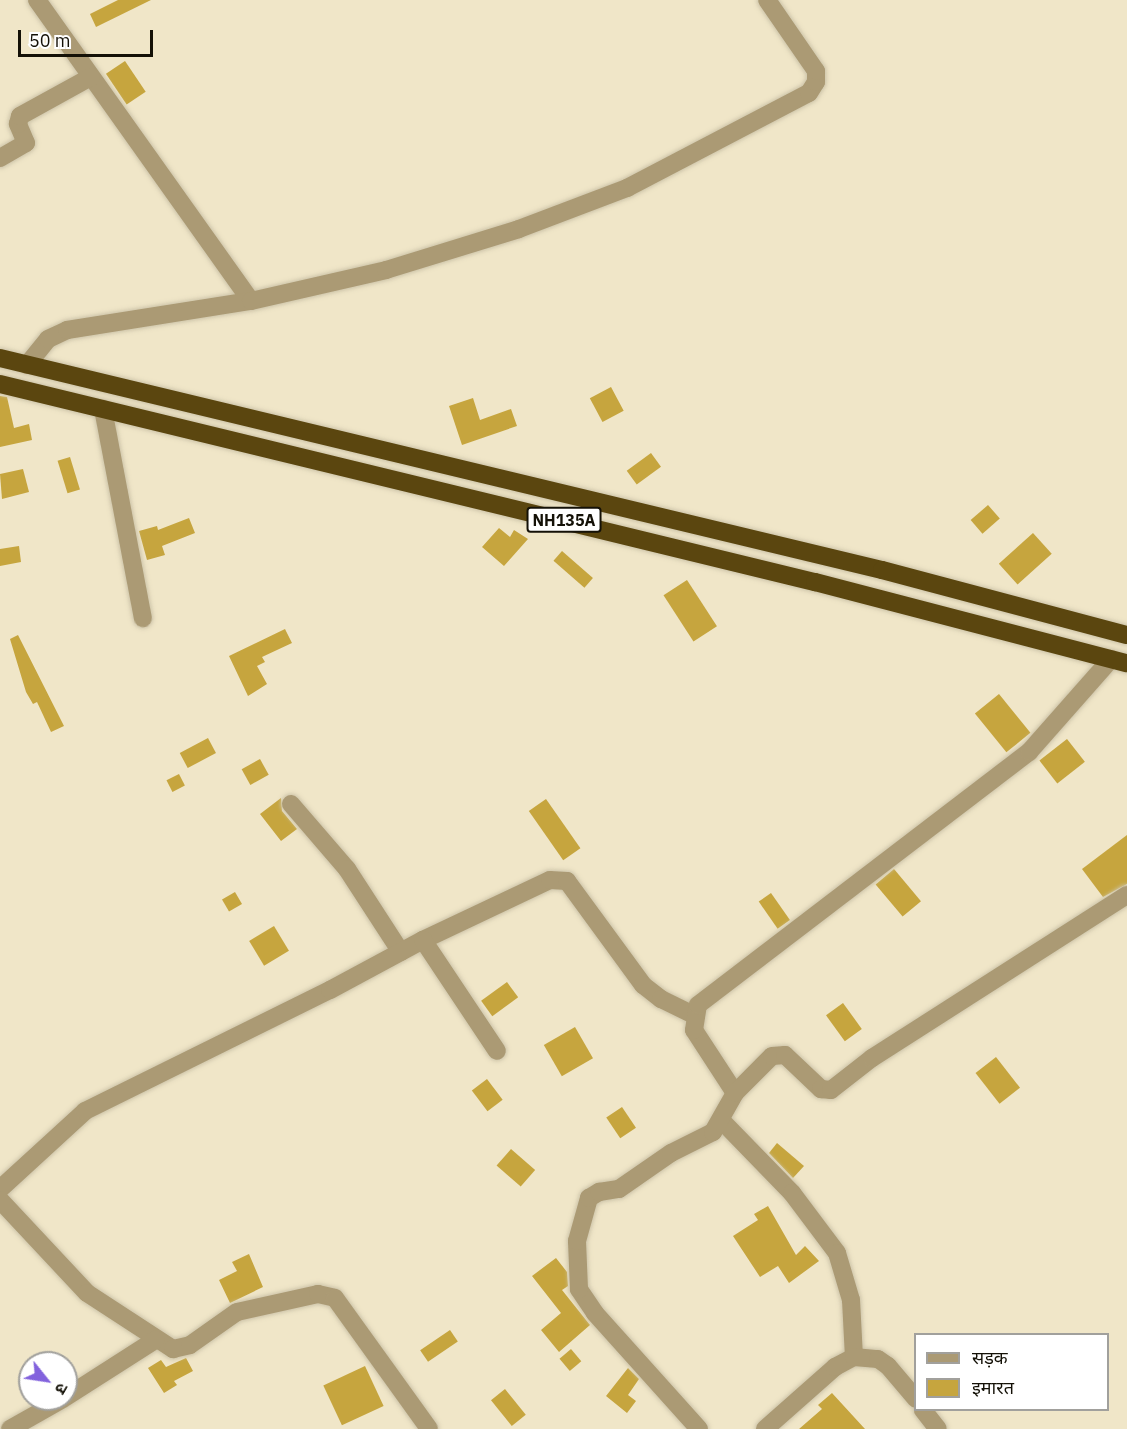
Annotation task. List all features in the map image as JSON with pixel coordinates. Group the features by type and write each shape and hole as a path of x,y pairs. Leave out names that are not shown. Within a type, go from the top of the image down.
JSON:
{"highway":[{"name":"NH135A","path":"0,358 882,570 1127,635"},
{"name":"NH135A","path":"0,384 814,582 1119,661"}],"street":[{"path":"37,0 251,301"},
{"path":"27,365 48,339 67,330 251,301 386,270 519,230 627,188 799,101 816,82 816,71 767,0"},
{"path":"0,158 26,143 18,124 20,116 91,77"},
{"path":"103,409 143,618"},
{"path":"735,1093 694,1030 694,1015 706,997 1029,752 1119,661"},
{"path":"291,804 347,869 401,952"},
{"path":"0,1189 85,1111 423,940 550,880 567,881 643,985 660,999 694,1015"},
{"path":"699,1429 585,1299 576,1279 577,1241 586,1203 594,1194 619,1189 671,1153 702,1139 722,1120 735,1093 778,1053 785,1055 824,1091 835,1089 872,1059 1127,895"},
{"path":"423,940 497,1051"},
{"path":"722,1120 792,1193 837,1252 851,1300 854,1357"},
{"path":"0,1200 87,1293 155,1340 173,1349 181,1347 237,1312 326,1295 342,1304 429,1429"},
{"path":"78,1390 155,1340"},
{"path":"765,1429 835,1367 854,1357 872,1358 888,1366 914,1399"},
{"path":"10,1429 42,1411"},
{"path":"924,1411 938,1429"}],"building":[{"path":"118,0 151,0 96,27 90,14"},
{"path":"125,61 146,92 127,105 106,74"},
{"path":"611,387 624,411 602,422 590,398"},
{"path":"0,396 7,397 14,428 29,424 32,440 0,447"},
{"path":"473,398 480,420 511,409 517,426 462,445 449,406"},
{"path":"651,453 661,467 637,484 627,471"},
{"path":"70,457 80,490 68,493 58,461"},
{"path":"23,469 29,492 2,499 0,474"},
{"path":"988,505 1000,519 982,534 971,520"},
{"path":"189,518 195,533 162,546 165,555 147,560 139,531 157,526 158,530"},
{"path":"499,528 510,537 514,530 528,539 504,566 482,547"},
{"path":"1033,533 1052,554 1018,585 999,564"},
{"path":"19,546 21,562 0,566 0,549"},
{"path":"562,551 593,578 584,588 553,561"},
{"path":"687,580 717,626 693,641 664,595"},
{"path":"285,629 292,643 262,657 265,662 257,666 267,684 248,696 229,656"},
{"path":"18,635 64,726 51,732 37,702 33,704 26,692 10,639"},
{"path":"999,694 1030,733 1006,752 975,714"},
{"path":"208,738 216,753 188,768 180,753"},
{"path":"1067,739 1085,762 1057,783 1039,761"},
{"path":"260,759 269,775 250,785 242,769"},
{"path":"179,774 185,786 172,792 167,780"},
{"path":"281,798 282,811 297,829 281,841 260,814"},
{"path":"546,799 580,848 563,860 529,811"},
{"path":"1127,835 1127,884 1103,897 1082,869"},
{"path":"894,869 921,901 903,917 876,884"},
{"path":"235,892 242,904 229,912 222,900"},
{"path":"771,893 790,920 778,929 759,902"},
{"path":"274,926 289,951 264,966 249,941"},
{"path":"507,982 518,997 492,1016 481,1001"},
{"path":"843,1003 862,1029 845,1041 826,1015"},
{"path":"575,1027 593,1058 562,1076 544,1045"},
{"path":"996,1057 1020,1088 1000,1104 976,1073"},
{"path":"487,1079 503,1100 487,1111 472,1090"},
{"path":"622,1107 636,1128 620,1138 606,1118"},
{"path":"777,1143 804,1166 793,1178 769,1153"},
{"path":"511,1149 535,1170 521,1187 497,1166"},
{"path":"768,1206 796,1255 805,1246 819,1261 789,1283 778,1266 760,1277 733,1236 758,1220 754,1214"},
{"path":"249,1254 263,1287 230,1303 219,1280 237,1271 232,1262"},
{"path":"556,1258 567,1272 568,1286 562,1290 590,1325 559,1352 541,1330 561,1313 532,1276"},
{"path":"450,1330 458,1342 428,1362 420,1350"},
{"path":"571,1349 581,1361 570,1371 560,1359"},
{"path":"186,1358 193,1371 174,1381 177,1385 164,1393 148,1368 161,1360 166,1367"},
{"path":"365,1366 384,1406 342,1425 323,1385"},
{"path":"628,1368 639,1379 628,1395 636,1401 627,1413 606,1396"},
{"path":"505,1389 526,1415 512,1426 491,1400"},
{"path":"832,1393 865,1429 799,1429 822,1409 818,1405"}]}
